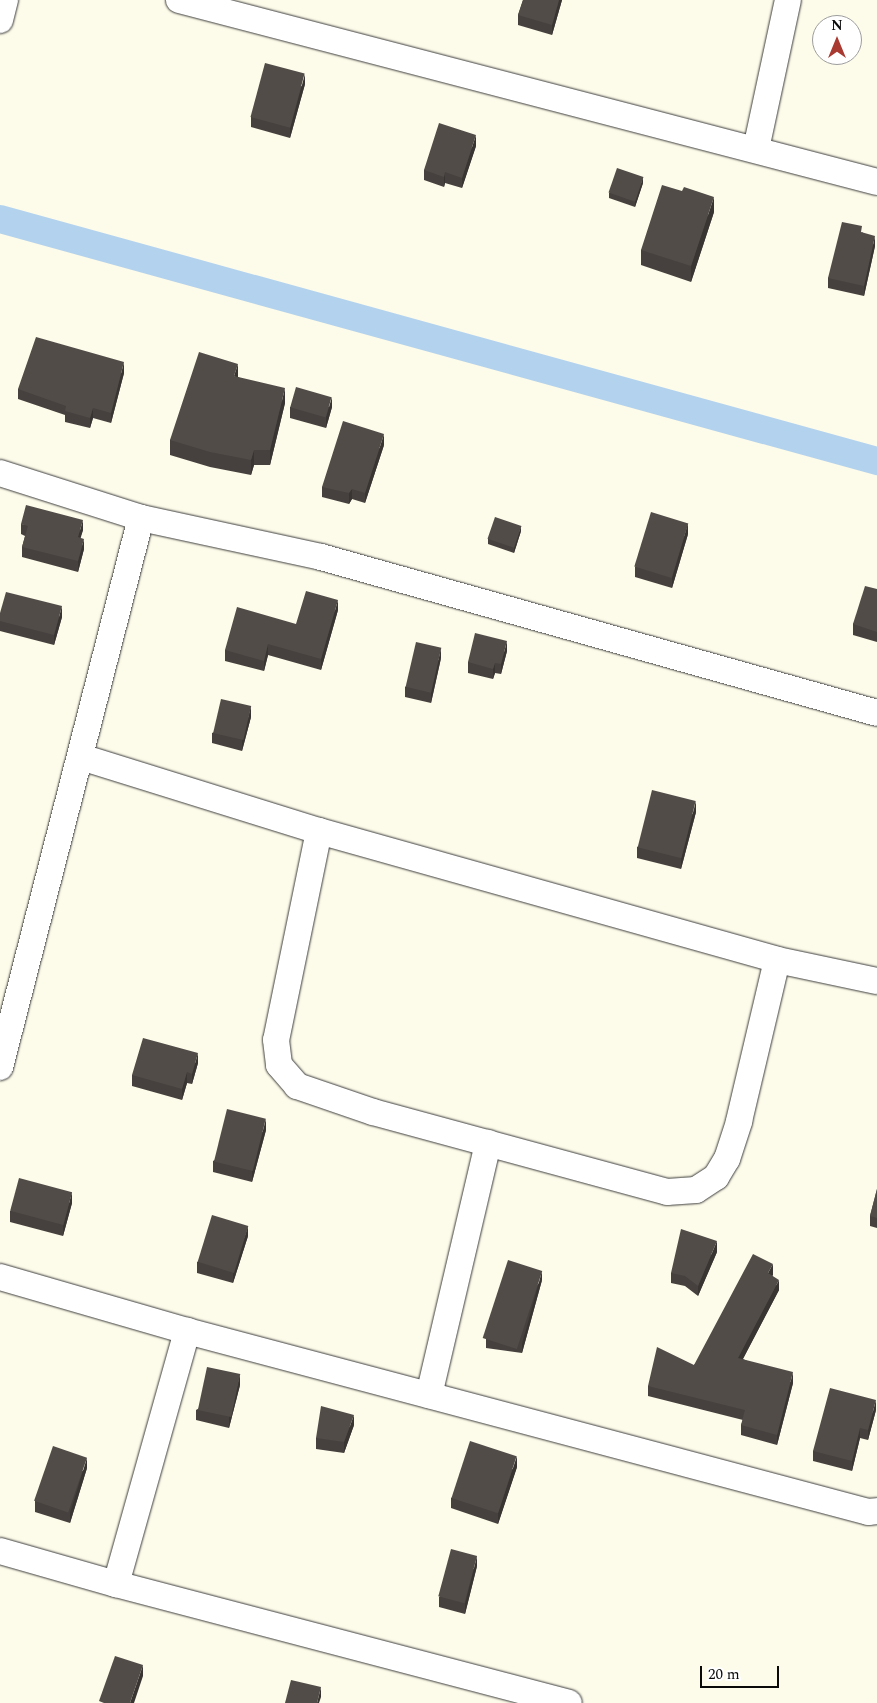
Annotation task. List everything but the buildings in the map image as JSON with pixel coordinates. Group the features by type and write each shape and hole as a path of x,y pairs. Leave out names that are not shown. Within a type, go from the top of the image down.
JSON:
{"street":[{"path":"0,20 5,0"},
{"path":"179,0 756,148 877,182"},
{"path":"756,148 788,0"},
{"path":"0,473 141,518 321,556 877,713"},
{"path":"0,1067 141,518"},
{"path":"81,757 319,831 777,960 877,981"},
{"path":"319,831 276,1040 279,1065 296,1086 373,1112 667,1192 696,1190 716,1177 726,1159 739,1120 777,960"},
{"path":"429,1395 488,1144"},
{"path":"0,1277 187,1331 868,1512 877,1511"},
{"path":"116,1584 187,1331"},
{"path":"0,1551 116,1584 569,1703"}],"waterway":[{"path":"0,219 877,461"}]}
